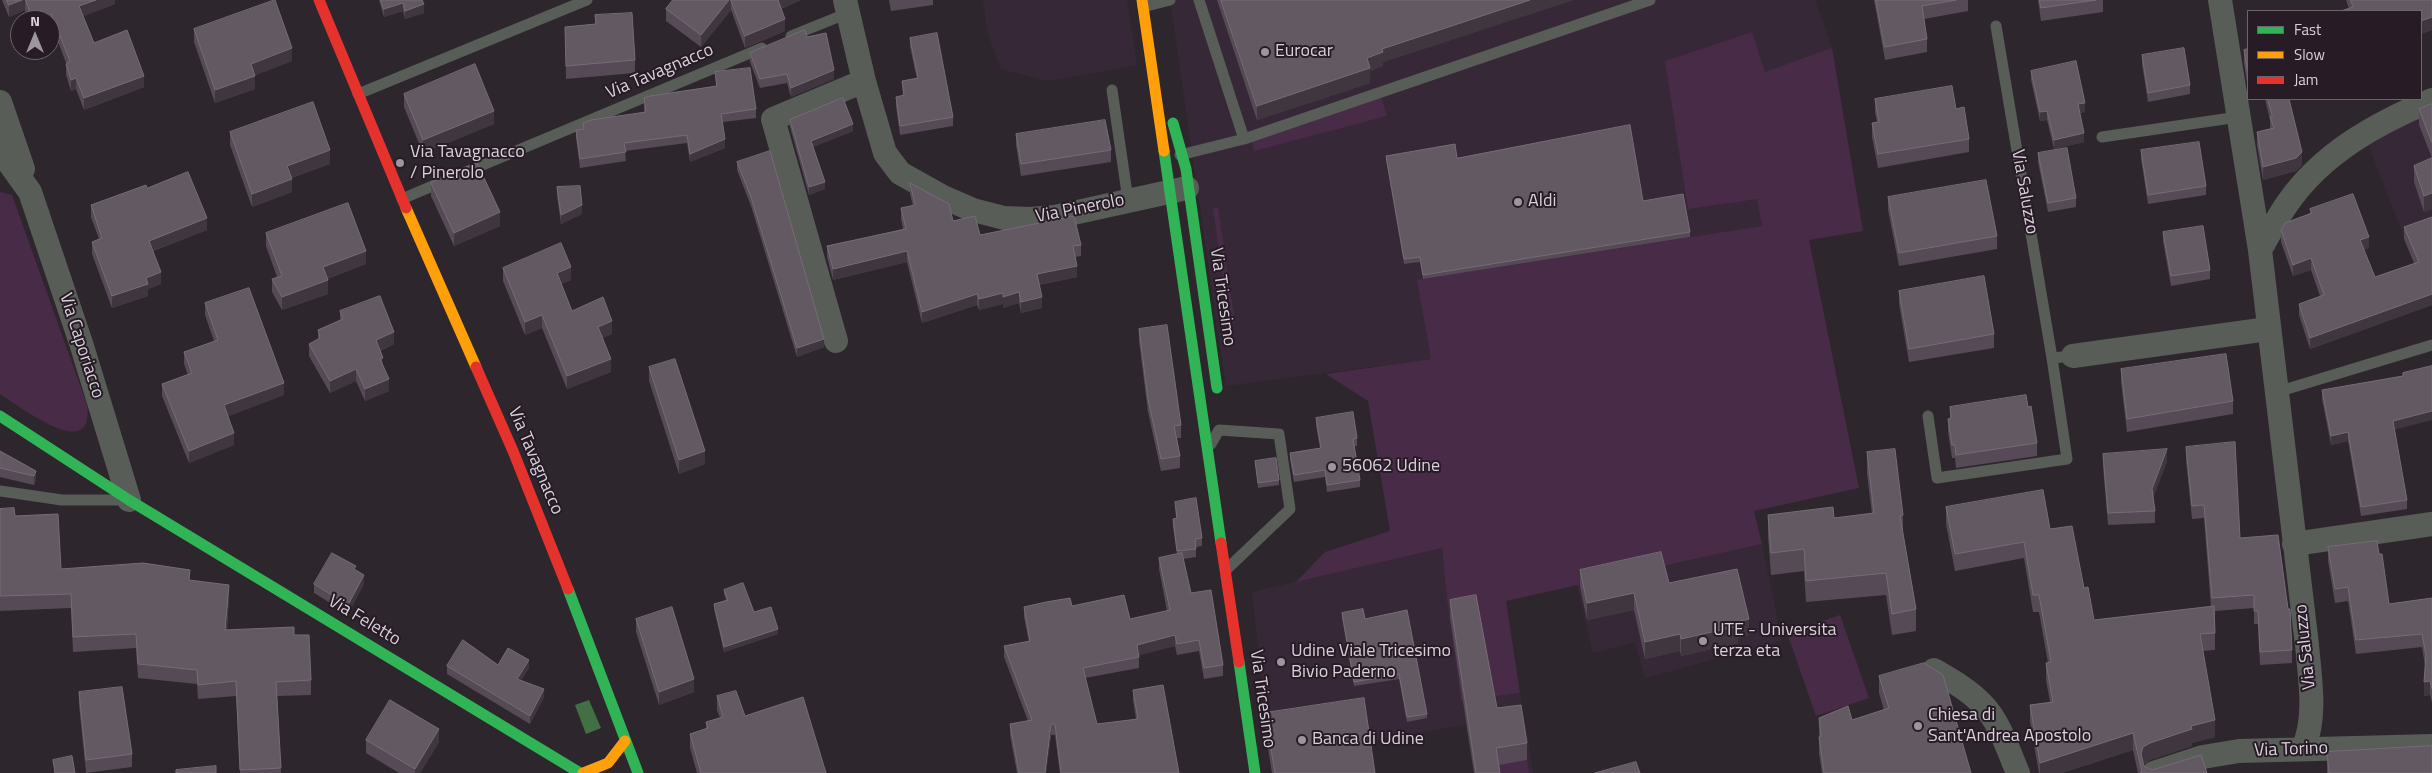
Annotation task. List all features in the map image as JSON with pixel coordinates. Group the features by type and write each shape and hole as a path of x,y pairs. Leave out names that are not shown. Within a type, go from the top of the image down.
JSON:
{"street":[{"name":"Via Tavagnacco","path":"319,0 402,199 513,451 638,773"},
{"name":"Via Saluzzo","path":"2220,0 2260,250 2312,698 2311,732 2303,749"},
{"name":"Via Tricesimo","path":"1143,4 1164,159 1179,190 1218,404"},
{"name":"Via Pinerolo","path":"846,6 864,81 885,154 900,173 943,197 973,210 1004,218 1030,219 1055,217 1179,190"},
{"name":"Via Tricesimo","path":"1147,35 1182,155 1179,190 1207,451 1255,773"},
{"path":"836,341 773,119 864,81"},
{"path":"2260,250 2287,203 2312,175 2342,147 2393,116 2432,100"},
{"name":"Via Caporiacco","path":"0,102 81,343 129,500"},
{"name":"Via Caporiacco","path":"0,150 30,192"},
{"path":"2062,357 2268,329"},
{"name":"Via Feletto","path":"0,416 129,500 581,773"},
{"name":"Via Tricesimo","path":"1218,426 1226,571"},
{"path":"2294,544 2432,524"},
{"path":"1934,670 1967,691 1982,704 1997,725 2018,773"},
{"path":"581,773 608,765 618,756 625,741"},
{"name":"Via Torino","path":"2154,773 2219,754 2303,749 2432,746"}],"lane":[{"path":"358,94 587,0"},
{"path":"1143,4 1170,0"},
{"path":"1199,0 1244,138"},
{"path":"1164,159 1244,138 1650,0"},
{"name":"Via Tavagnacco","path":"402,199 779,41 846,6"},
{"name":"Via Saluzzo","path":"1928,416 1937,478 2067,459 2062,357 1996,26"},
{"path":"1112,90 1128,200"},
{"path":"2102,137 2238,117"},
{"path":"2276,392 2432,345"},
{"path":"1207,451 1218,426 1279,434 1290,509 1226,571"},
{"path":"0,491 62,500 129,500"}],"shaded area":[{"path":"983,0 1127,0 1137,65 1049,81 1001,69 987,31"},
{"path":"1170,0 1815,0 1832,48 1863,231 1422,304 1431,359 1226,386"},
{"path":"1752,32 1765,72 1832,48 1863,231 1809,240 1859,488 1754,511 1762,544 1506,601 1520,693 1461,701 1442,548 1296,582 1325,552 1390,531 1368,401 1326,374 1431,359 1417,280 1762,226 1757,199 1688,209 1665,61"},
{"path":"1381,97 1387,116 1254,151 1252,140"},
{"path":"2432,112 2432,249 2412,257 2367,142"},
{"path":"0,192 12,195 87,405 86,422 79,430 68,431 38,419 0,394"},
{"path":"1218,207 1235,323 1229,324 1213,208"},
{"path":"1762,544 1782,641 1645,678 1635,642 1593,653 1577,585"},
{"path":"1442,548 1447,600 1462,701 1520,693 1533,773 1478,773 1477,768 1473,769 1465,725 1368,741 1372,773 1272,773 1252,592"},
{"path":"1840,615 1869,698 1816,716 1787,633"},
{"path":"589,700 601,728 586,734 575,705"},
{"path":"1527,760 1529,773 1497,773 1496,765"}],"building":[{"path":"7,0 22,0 9,5"},
{"path":"26,0 96,0 79,6 94,43 127,30 144,76 84,98 76,78 71,80 66,64 70,61 60,36 60,10 30,10"},
{"path":"275,0 292,48 251,64 255,76 215,90 194,29"},
{"path":"381,0 422,0 424,4 405,11 403,3 384,9"},
{"path":"673,0 729,0 701,35 666,9"},
{"path":"731,0 778,0 785,19 745,36"},
{"path":"1221,0 1530,0 1382,49 1383,52 1367,58 1370,68 1257,106"},
{"path":"1876,0 1956,0 1922,6 1927,39 1885,47"},
{"path":"2040,0 2096,0 2041,8"},
{"path":"2351,0 2432,0 2432,17 2422,21 2422,10 2344,10 2353,7"},
{"path":"632,13 635,60 566,66 565,27 596,24 595,15"},
{"path":"805,30 807,37 826,33 834,70 791,88 787,74 760,79 750,53"},
{"path":"937,33 953,117 900,126 896,97 904,95 902,81 918,78 910,38"},
{"path":"2184,48 2190,85 2148,93 2142,55"},
{"path":"2247,49 2247,70 2244,50"},
{"path":"2076,61 2085,103 2078,104 2084,133 2054,140 2047,111 2040,112 2031,71"},
{"path":"475,64 494,111 423,140 404,94"},
{"path":"750,68 756,109 721,114 725,139 690,154 687,135 624,143 626,152 580,159 576,130 584,129 583,123 591,120 646,112 644,98 717,86 715,72"},
{"path":"1952,86 1956,109 1964,107 1969,139 1878,154 1872,123 1879,122 1875,99"},
{"path":"843,98 853,124 811,141 825,182 809,187 790,120"},
{"path":"2268,100 2289,100 2302,152 2296,158 2263,167 2257,132 2274,128 2270,117 2272,116"},
{"path":"313,102 330,150 287,166 292,179 252,194 230,132"},
{"path":"2432,104 2432,143 2419,109"},
{"path":"1105,120 1111,150 1021,164 1016,134"},
{"name":"Aldi","path":"1630,125 1643,201 1683,194 1690,232 1423,275 1420,257 1404,259 1386,156 1455,144 1457,158"},
{"path":"2199,142 2206,186 2148,195 2141,150"},
{"path":"2067,148 2076,198 2048,203 2038,153"},
{"path":"770,151 824,339 797,348 751,197 737,162"},
{"path":"2432,158 2432,193 2424,196 2414,166"},
{"path":"477,163 500,212 454,233 431,183"},
{"path":"188,172 207,218 149,241 161,272 146,278 148,284 112,296 92,242 102,238 91,205 146,185 147,188"},
{"path":"1986,180 1997,236 1899,253 1888,197"},
{"path":"910,183 949,204 953,221 975,216 980,235 1074,216 1081,245 1073,246 1077,266 1037,274 1042,297 1021,302 1019,292 1003,297 1003,293 979,299 977,294 922,312 907,251 833,269 827,246 906,229 901,208 915,205"},
{"path":"580,186 582,205 561,215 557,187"},
{"path":"2353,194 2369,237 2360,240 2375,277 2419,262 2404,227 2432,217 2432,294 2310,338 2299,304 2324,295 2311,258 2293,265 2281,230 2285,223 2312,213 2310,209"},
{"path":"348,203 366,251 323,267 328,280 282,297 272,279 282,276 266,233"},
{"path":"2203,226 2210,270 2171,276 2163,232"},
{"path":"561,243 571,267 557,273 572,311 603,297 612,321 598,327 611,359 567,376 542,315 525,322 503,268"},
{"path":"1984,276 1994,334 1909,349 1899,291"},
{"path":"249,288 284,383 224,405 234,433 189,451 162,384 192,373 184,352 218,340 205,303"},
{"path":"380,296 394,332 376,340 383,358 380,359 389,379 365,389 356,369 330,381 309,344 320,338 318,330 343,319 340,311"},
{"path":"1167,325 1181,425 1174,426 1180,456 1161,459 1148,399 1139,329"},
{"path":"2226,354 2233,401 2127,419 2121,369"},
{"path":"675,359 705,451 679,460 649,367"},
{"path":"2432,366 2432,411 2393,421 2407,500 2361,507 2348,432 2331,436 2322,390 2403,376 2403,373"},
{"path":"2026,395 2028,407 2031,406 2037,443 1956,455 1955,445 1952,445 1948,419 1951,418 1950,407"},
{"path":"1353,412 1357,438 1353,439 1360,480 1327,485 1325,470 1294,475 1290,453 1321,448 1316,418"},
{"path":"2235,442 2240,538 2278,535 2288,609 2290,609 2292,650 2260,652 2258,611 2254,611 2254,595 2212,598 2204,505 2192,506 2186,447"},
{"path":"1895,449 1903,515 1900,516 1916,609 1892,614 1886,573 1806,581 1804,549 1771,553 1768,515 1833,507 1834,518 1874,513 1867,452"},
{"path":"2167,449 2152,489 2155,511 2108,513 2103,454"},
{"path":"0,451 36,471 34,476 0,468"},
{"path":"1276,458 1279,480 1258,483 1255,461"},
{"path":"2043,490 2050,529 2072,526 2084,588 2088,587 2094,620 2214,606 2215,633 2200,634 2215,720 2191,726 2192,729 2150,743 2143,747 2141,754 2144,766 2152,770 2201,755 2207,773 2140,773 2142,772 2133,733 2040,763 2030,705 2053,702 2046,663 2051,662 2039,595 2033,595 2024,542 1955,554 1946,507"},
{"path":"1196,498 1202,538 1195,539 1196,549 1177,551 1173,519 1177,518 1175,502"},
{"path":"14,508 15,516 58,514 61,569 143,563 190,570 189,580 229,585 225,630 294,627 294,635 309,635 311,680 276,682 281,768 240,770 236,681 198,685 197,670 138,664 136,634 73,637 71,594 0,596 0,509"},
{"path":"2377,541 2379,554 2382,554 2389,604 2432,598 2432,689 2430,681 2424,682 2426,655 2422,634 2356,640 2348,587 2335,589 2328,547"},
{"path":"1661,552 1669,583 1737,569 1749,619 1737,622 1738,626 1681,639 1680,634 1645,642 1634,593 1587,603 1580,570"},
{"path":"332,553 356,566 354,569 364,575 348,605 314,584"},
{"path":"1182,553 1191,593 1211,590 1223,665 1204,668 1199,640 1177,644 1175,635 1137,645 1139,657 1083,668 1097,724 1138,719 1133,690 1163,685 1179,773 1061,773 1055,724 1051,724 1045,773 1019,773 1010,724 1032,720 1004,646 1030,641 1024,607 1070,598 1072,606 1124,595 1130,619 1170,610 1159,558"},
{"path":"743,583 754,612 771,607 778,629 724,647 714,604 728,600 724,590"},
{"path":"1476,595 1497,708 1521,705 1527,743 1496,748 1500,773 1476,773 1450,600"},
{"path":"672,607 694,679 659,692 636,619"},
{"path":"1363,609 1365,619 1407,610 1427,714 1407,717 1399,674 1354,682 1342,613"},
{"path":"463,640 498,665 508,648 529,660 517,679 544,689 530,716 447,666"},
{"path":"1924,663 1943,675 1971,773 1824,773 1819,737 1821,736 1819,718 1848,706 1852,720 1889,708 1879,676"},
{"path":"122,687 132,754 86,760 79,692"},
{"path":"736,691 745,716 803,697 826,773 701,773 690,734 708,728 706,722 723,717 717,696"},
{"path":"1364,698 1375,773 1275,773 1265,713"},
{"path":"390,700 439,729 415,769 366,740"},
{"path":"2432,746 2432,773 2329,773 2327,752"},
{"path":"72,756 75,773 55,773 53,760"},
{"path":"1636,762 1640,773 1595,773"},
{"path":"216,766 216,773 176,773 176,770"}],"traffic: fast":[{"path":"1173,123 1186,169 1217,388"},
{"path":"1164,151 1221,543"},
{"path":"0,416 129,500 580,773"},
{"path":"568,589 638,773"},
{"path":"1239,662 1255,773"}],"traffic: slow":[{"path":"1142,0 1164,151"},
{"path":"406,208 476,367"},
{"path":"583,773 608,763 625,741"}],"traffic: jam":[{"path":"319,0 406,208"},
{"path":"476,367 513,451 568,589"},
{"path":"1221,543 1239,662"}],"place":[{"name":"Eurocar","path":"1265,52"},
{"name":"Via Tavagnacco / Pinerolo","path":"400,163"},
{"name":"Aldi","path":"1518,202"},
{"name":"56062 Udine","path":"1332,467"},
{"name":"UTE - Universita terza eta","path":"1703,641"},
{"name":"Udine Viale Tricesimo Bivio Paderno","path":"1281,662"},
{"name":"Chiesa di Sant'Andrea Apostolo","path":"1918,726"},
{"name":"Banca di Udine","path":"1302,740"}]}
